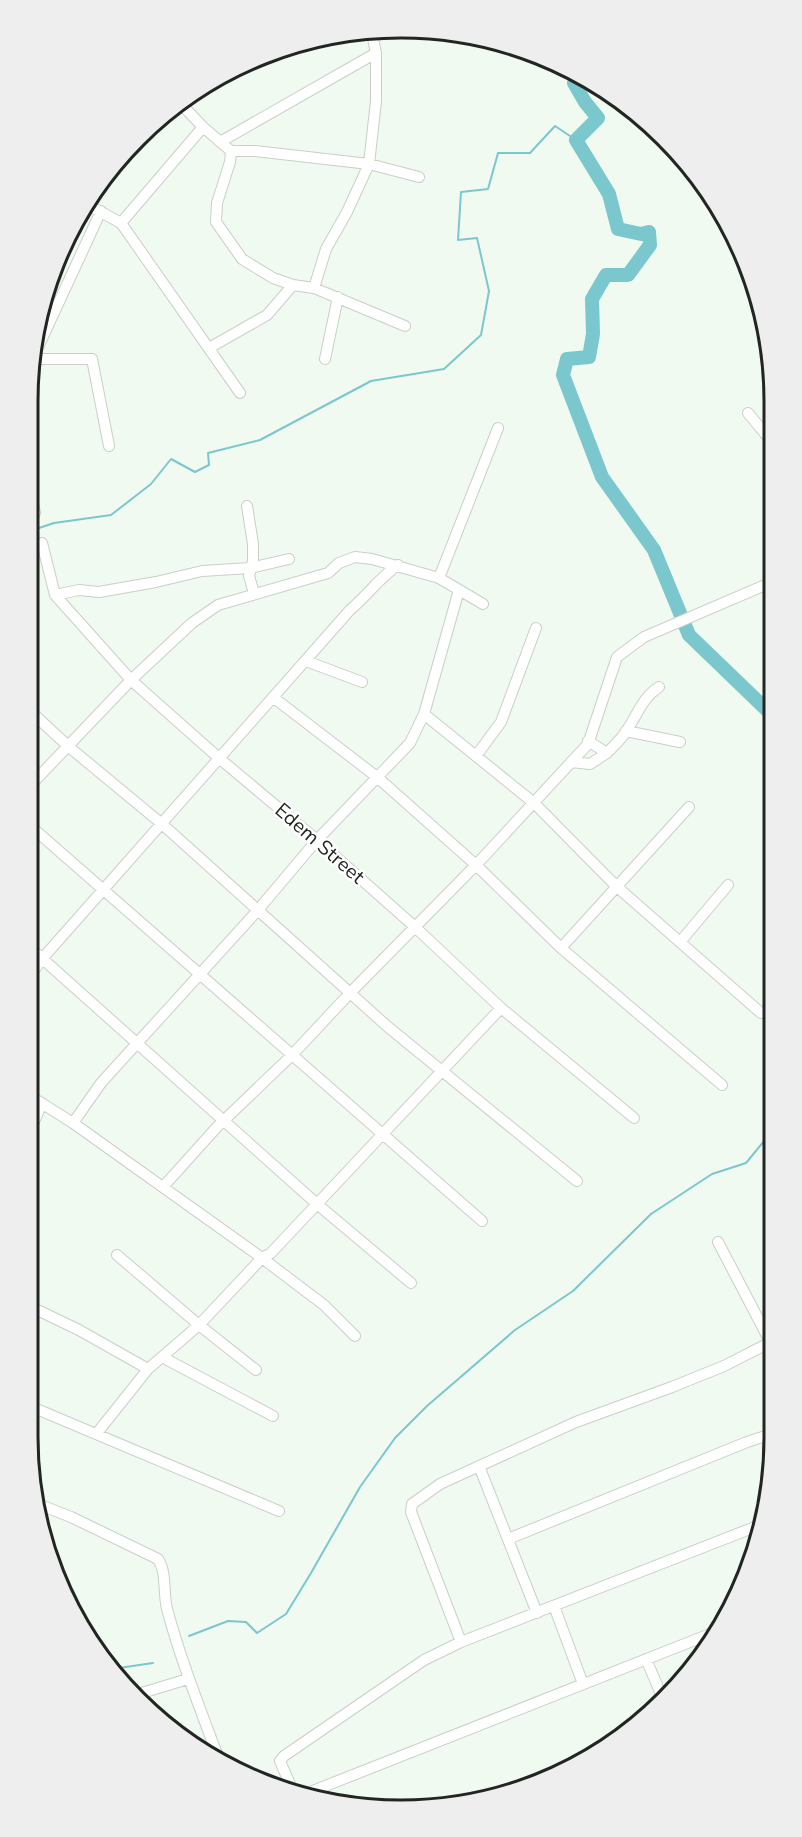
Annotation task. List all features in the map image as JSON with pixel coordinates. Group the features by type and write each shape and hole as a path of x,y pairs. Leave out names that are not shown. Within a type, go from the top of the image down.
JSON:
{"street":[{"path":"314,288 326,249 347,212 369,164 376,101 376,53 372,39"},
{"path":"220,142 376,53"},
{"path":"186,109 231,151 255,151 369,164 419,177"},
{"path":"121,223 203,127"},
{"path":"231,151 231,162 217,203 216,222 242,259 256,269 293,285 314,288 405,326"},
{"path":"93,208 121,223 240,393"},
{"path":"43,338 101,211"},
{"path":"209,348 267,315 293,285"},
{"path":"324,359 338,297"},
{"path":"40,358 92,359 109,446"},
{"path":"748,413 764,432"},
{"path":"439,578 498,428"},
{"path":"248,506 253,544 253,561 249,576 254,593"},
{"name":"Edem Street","path":"42,543 56,595 131,680 220,759 317,840 415,927 501,1008 634,1118"},
{"path":"38,778 131,680 192,623 218,605 328,573 339,563 355,557 398,565 439,578 483,604"},
{"path":"56,595 68,591 107,591 202,571 250,568 289,560"},
{"path":"38,965 350,610 398,565"},
{"path":"163,1187 224,1120 292,1055 572,762 588,741 617,657 644,637 764,585"},
{"path":"73,1123 101,1083 258,910 317,840 410,743 424,714 459,590"},
{"path":"476,756 501,722 536,628"},
{"path":"306,661 362,682"},
{"path":"572,762 590,764 607,753 626,731 648,694 659,687"},
{"path":"274,698 377,777 476,865 561,948 722,1085"},
{"path":"424,714 534,803 616,886 760,1013"},
{"path":"38,718 162,824 350,993 578,1181"},
{"path":"626,731 680,742"},
{"path":"588,741 607,753"},
{"path":"561,948 689,807"},
{"path":"38,833 482,1221"},
{"path":"680,942 728,885"},
{"path":"38,955 317,1204 411,1283"},
{"path":"97,1433 148,1370 199,1325 262,1258 271,1253 501,1008"},
{"path":"38,1101 262,1258 324,1305 355,1336"},
{"path":"38,1112 42,1103"},
{"path":"718,1242 764,1330"},
{"path":"117,1255 256,1370"},
{"path":"38,1310 79,1330 148,1370"},
{"path":"461,1642 411,1512 415,1501 440,1484 576,1422 764,1350"},
{"path":"162,1357 273,1416"},
{"path":"38,1409 279,1511"},
{"path":"508,1539 764,1437"},
{"path":"479,1466 537,1613"},
{"path":"44,1506 158,1559 162,1565 166,1606 189,1679 215,1748"},
{"path":"288,1781 280,1761 284,1756 424,1660 461,1642 753,1528"},
{"path":"554,1606 583,1684"},
{"path":"316,1789 704,1636"},
{"path":"646,1659 660,1691"},
{"path":"144,1692 189,1679"}],"waterway":[{"path":"577,83 574,83 585,102 598,118 576,140 609,194 618,229 641,234 649,232 650,245 628,275 606,275 592,299 593,334 589,357 567,359 563,375 602,477 654,550 689,635 764,707"},
{"path":"38,528 54,523 111,515 151,484 171,459 195,472 209,465 208,453 260,440 371,381 444,369 481,335 489,291 477,238 458,240 461,192 488,189 498,153 530,153 555,126 576,140"},
{"path":"189,1636 228,1621 246,1622 257,1633 286,1614 360,1487 395,1438 427,1406 515,1330 573,1291 651,1214 712,1174 746,1163 764,1141"},
{"path":"121,1668 153,1663"}]}
